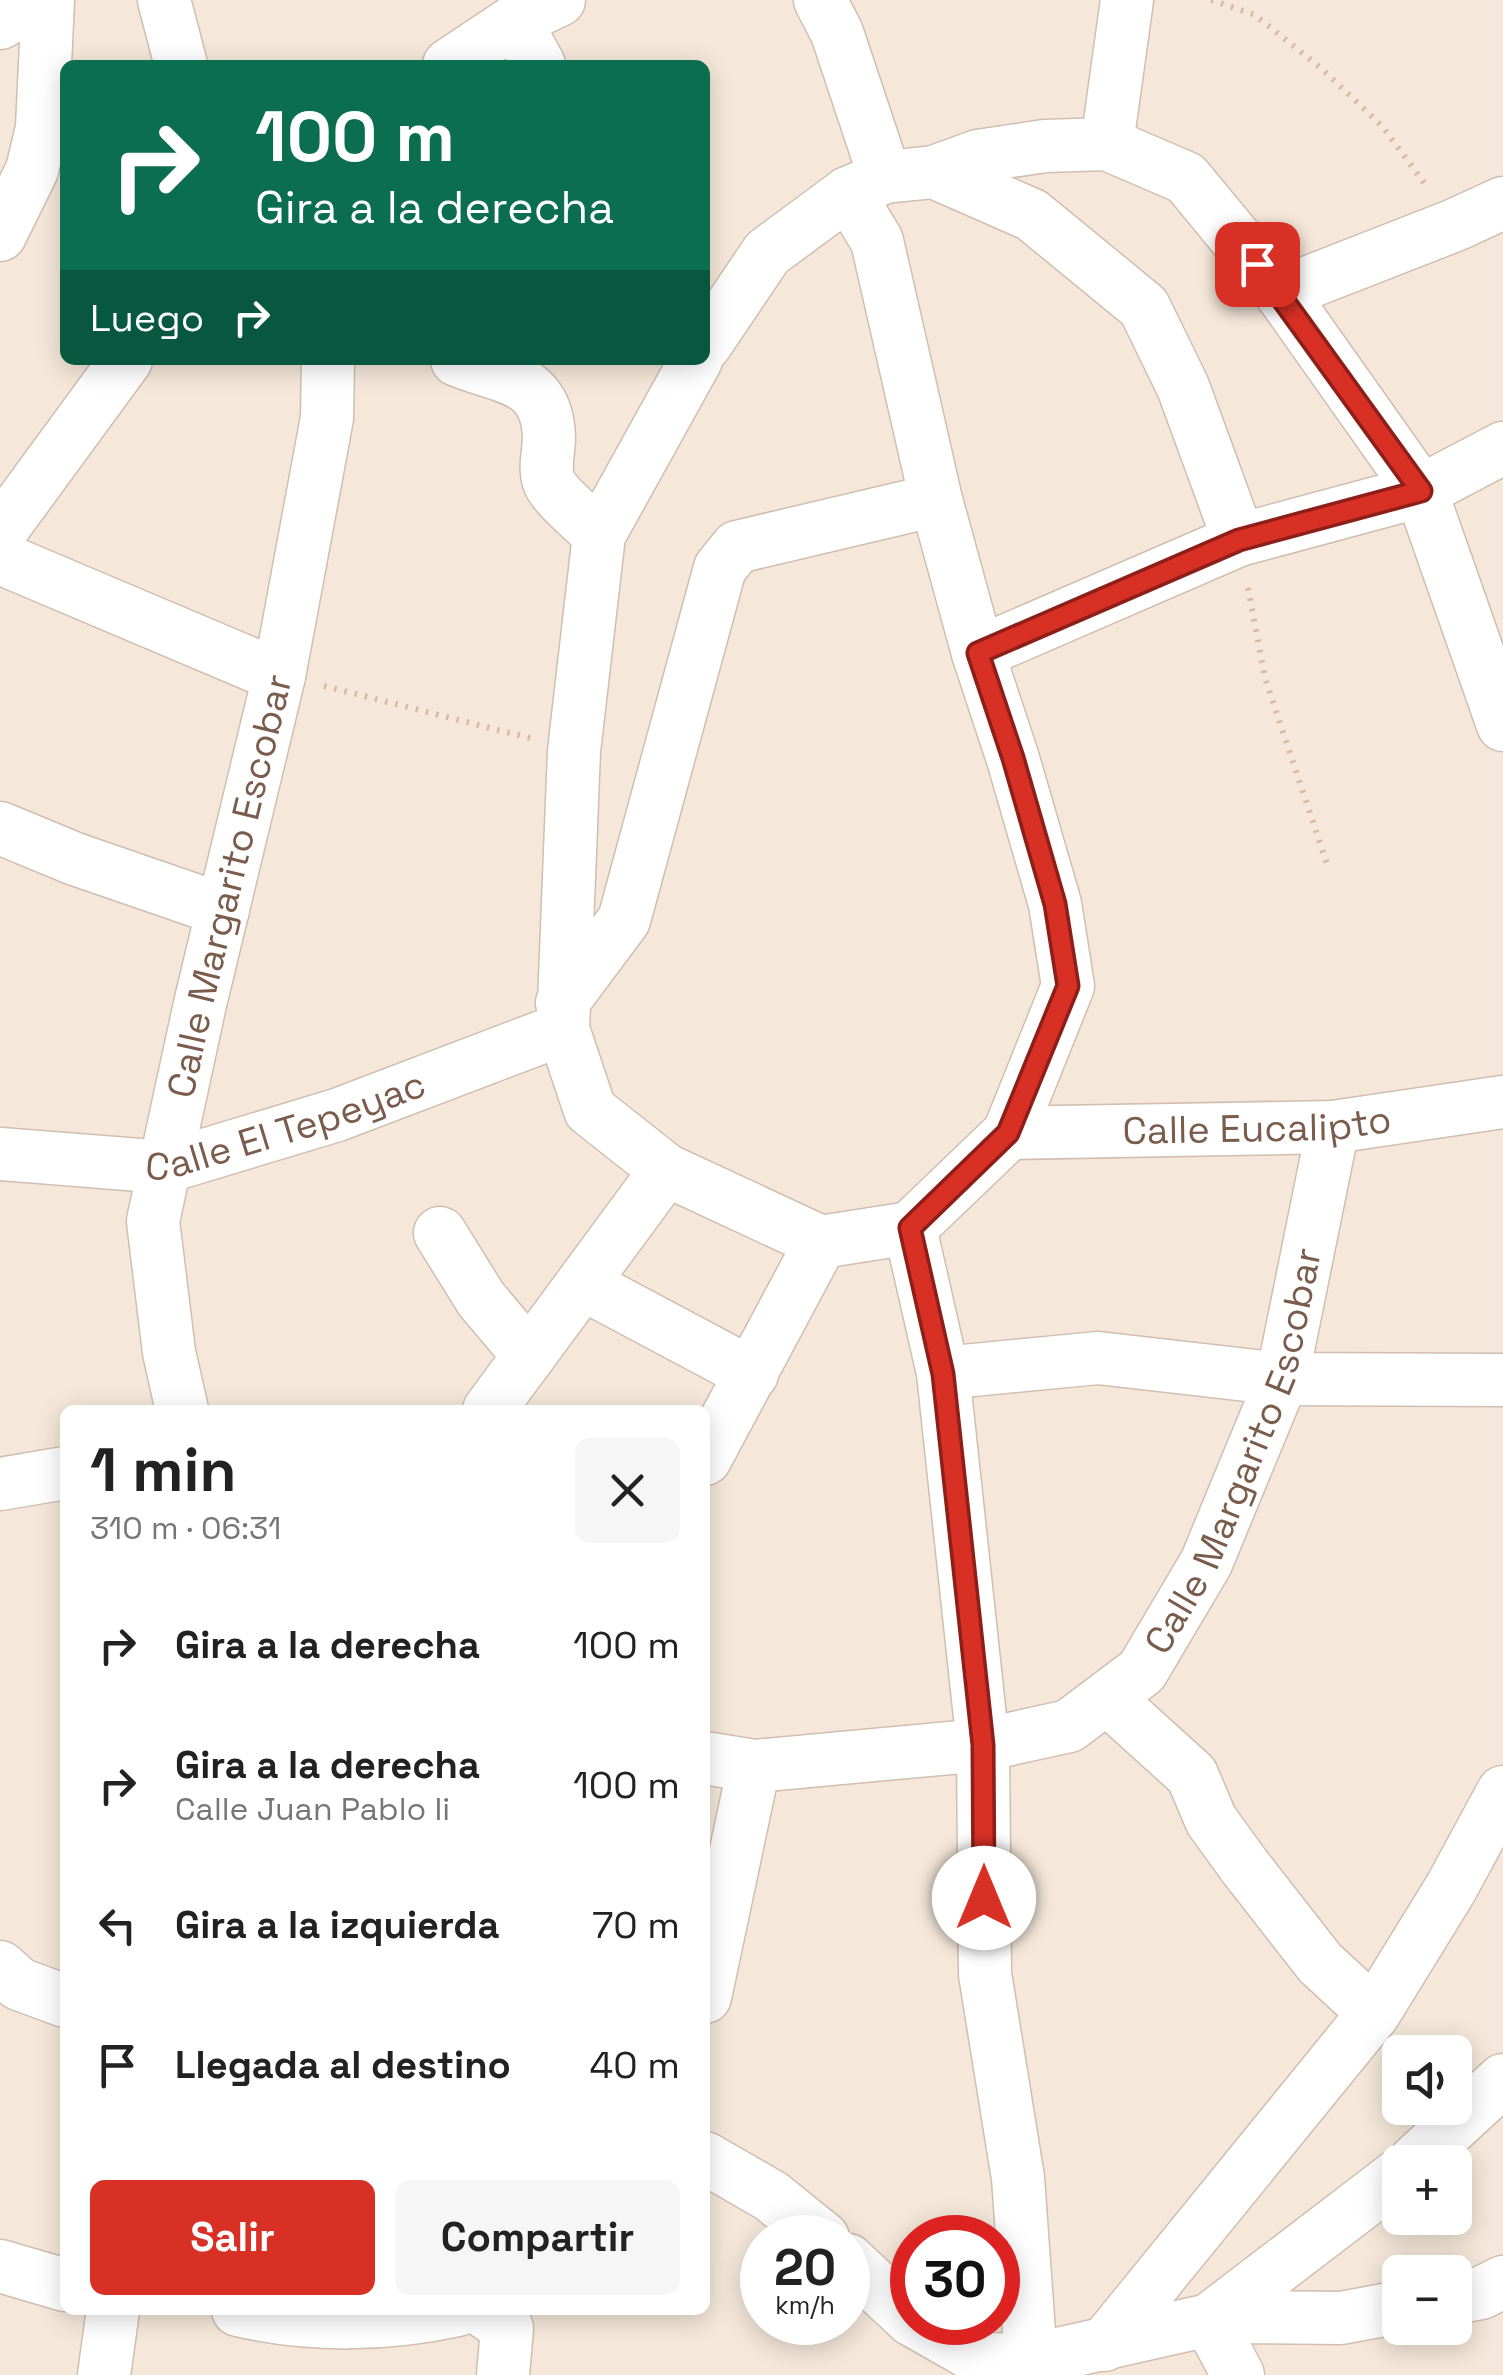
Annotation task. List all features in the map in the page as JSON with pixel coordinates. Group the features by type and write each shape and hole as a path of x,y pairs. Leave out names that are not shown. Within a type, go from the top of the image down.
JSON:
{"street":[{"path":"0,23 40,0"},
{"path":"0,236 32,170 42,128 48,0"},
{"path":"164,0 180,60"},
{"path":"693,365 600,535 574,751 562,1016 590,1110 666,1170 820,1242 910,1228 1008,1133 1068,986 1055,904 936,500 877,241 889,181 837,33 820,0"},
{"path":"1107,144 1127,0"},
{"path":"461,60 538,29"},
{"path":"710,324 720,283 889,181 978,156 1045,146 1107,144 1186,178 1280,293 1421,491 1503,724"},
{"path":"889,181 1032,215 1144,307 1183,386 1239,540"},
{"path":"1280,293 1503,203"},
{"path":"0,532 122,365"},
{"name":"Calle Margarito Escobar","path":"181,1405 169,1352 153,1221 279,676 327,418 333,365"},
{"path":"472,365 527,384 544,405 550,486 600,535"},
{"path":"978,653 1239,540 1421,491 1503,448"},
{"path":"562,1016 624,920 720,568 738,547 936,500"},
{"path":"0,558 279,676"},
{"path":"0,828 75,859 223,910"},
{"name":"Calle El Tepeyac","path":"0,1154 164,1167 337,1115 562,1016"},
{"name":"Calle Eucalipto","path":"1008,1133 1332,1127 1503,1102"},
{"name":"Calle Margarito Escobar","path":"730,1762 983,1745 1069,1726 1142,1671 1206,1563 1282,1379 1332,1127"},
{"path":"493,1405 666,1170"},
{"path":"910,1228 943,1374 983,1745 985,1974 1018,2178 1031,2360"},
{"path":"440,1233 481,1299 528,1356"},
{"path":"710,1450 820,1242"},
{"path":"583,1284 752,1374"},
{"path":"943,1374 1098,1358 1282,1379 1503,1380"},
{"path":"0,1484 60,1473"},
{"path":"1107,1698 1192,1775 1211,1820 1246,1868 1320,1963 1374,2012"},
{"path":"710,1949 730,1762"},
{"path":"1104,2345 1374,2012 1451,1888 1503,1792"},
{"path":"0,1967 19,1984 60,1999"},
{"path":"1432,2145 1503,2080"},
{"path":"710,2161 771,2196 794,2215"},
{"path":"1209,2320 1382,2188"},
{"path":"0,2266 60,2284"},
{"path":"870,2280 890,2299"},
{"path":"1472,2295 1503,2282"},
{"path":"956,2345 982,2360 1031,2360 1209,2320 1341,2318 1382,2310"},
{"path":"104,2375 111,2315"},
{"path":"259,2315 348,2323 435,2315"},
{"path":"489,2315 506,2328 503,2375"},
{"path":"1209,2320 1238,2375"}],"path":[{"path":"1212,0 1255,15 1322,69 1382,126 1455,225"},
{"path":"1239,540 1265,678 1329,870"},
{"path":"279,676 410,706 574,751"}],"shaded area":[{"path":"0,0 1503,0 1503,2375 0,2375"}],"route":[{"path":"984,1898 983,1745 943,1374 910,1228 1008,1133 1068,986 1055,904 978,653 1239,540 1421,491 1257,264"}]}
